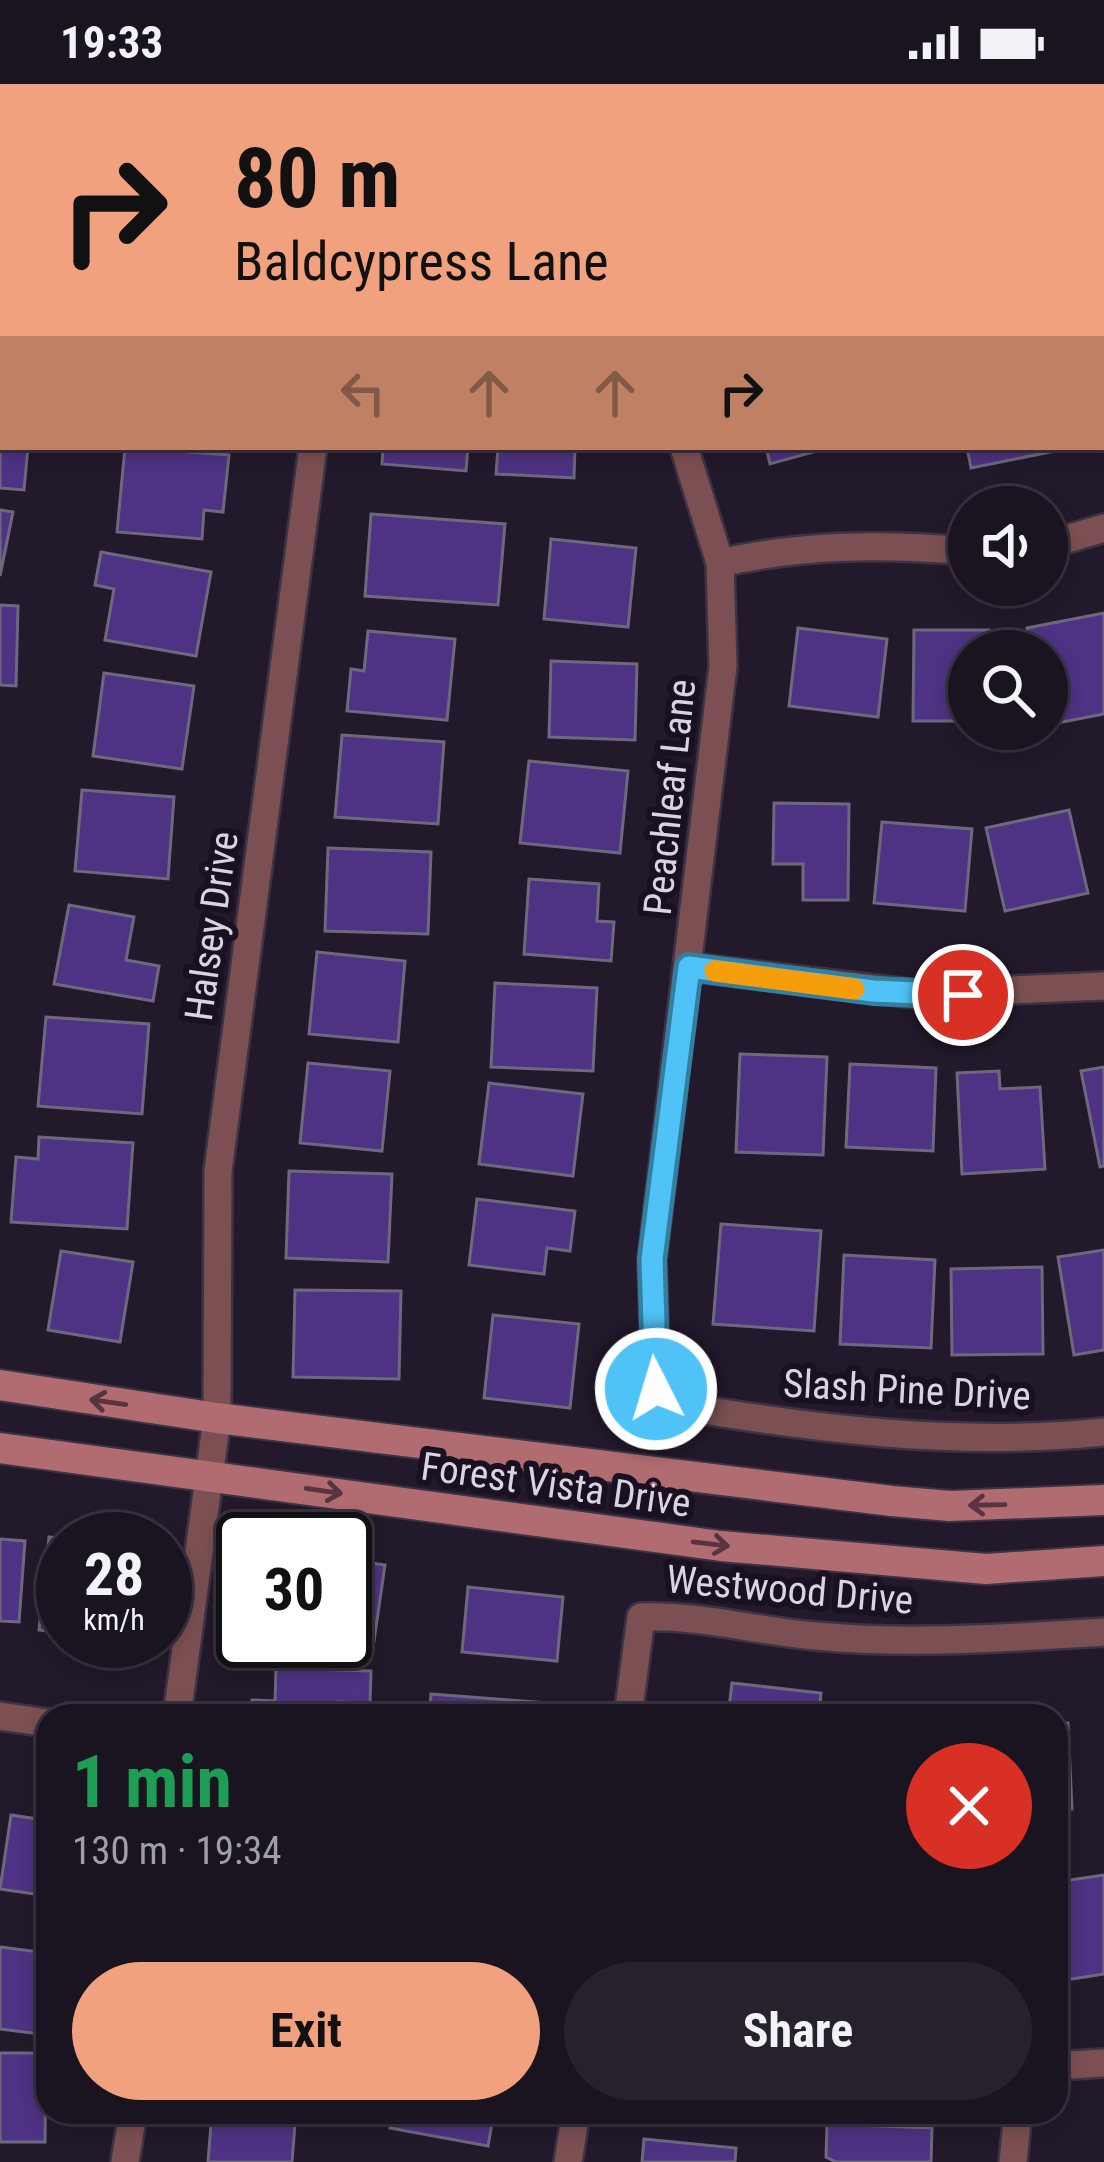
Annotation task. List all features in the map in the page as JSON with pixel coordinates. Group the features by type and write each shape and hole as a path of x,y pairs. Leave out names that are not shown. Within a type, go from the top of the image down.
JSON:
{"main road":[{"name":"Forest Vista Drive","path":"0,1385 217,1418 892,1501 950,1506 1104,1500"},
{"name":"Forest Vista Drive","path":"0,1448 833,1557 986,1569 1104,1561"}],"street":[{"name":"Halsey Drive","path":"179,1704 217,1418 218,1171 313,450"},
{"name":"Peachleaf Lane","path":"653,1375 652,1259 723,666 720,563 686,450"},
{"path":"1068,539 1104,529"},
{"path":"720,563 778,549 849,544 948,550"},
{"path":"689,967 917,994 1104,986"},
{"name":"Slash Pine Drive","path":"653,1375 668,1404 754,1419 973,1438 1104,1432"},
{"name":"Westwood Drive","path":"630,1704 641,1617 696,1615 814,1636 968,1641 1104,1632"},
{"path":"0,1716 36,1721"},
{"path":"1068,2065 1104,2063"},
{"path":"125,2162 132,2124"},
{"path":"568,2162 573,2124"},
{"path":"1012,2162 1017,2124"}],"building":[{"path":"0,450 28,450 24,490 0,488"},
{"path":"125,450 229,455 223,512 204,510 202,539 117,532"},
{"path":"383,450 468,450 466,471 382,464"},
{"path":"498,450 575,450 574,478 496,474"},
{"path":"767,450 820,450 770,464"},
{"path":"968,450 1055,451 971,468"},
{"path":"0,510 13,512 0,576"},
{"path":"371,514 505,524 498,605 365,596"},
{"path":"551,539 636,548 628,627 544,619"},
{"path":"101,552 211,572 196,656 105,640 114,589 95,585"},
{"path":"0,605 18,606 16,686 0,685"},
{"path":"1104,613 1104,714 1068,721 1068,630 1027,628"},
{"path":"798,628 887,639 878,717 789,706"},
{"path":"914,630 948,630 948,721 913,721"},
{"path":"368,631 455,639 447,720 347,711 351,669 364,671"},
{"path":"551,661 637,664 635,740 549,737"},
{"path":"104,673 194,686 182,769 93,756"},
{"path":"342,735 444,742 438,824 335,817"},
{"path":"529,761 628,771 620,853 520,843"},
{"path":"82,790 174,797 168,879 75,871"},
{"path":"774,803 849,804 848,900 803,900 803,864 773,864"},
{"path":"1069,810 1088,893 1005,911 986,828"},
{"path":"882,822 972,829 965,911 874,903"},
{"path":"328,848 431,852 428,934 325,931"},
{"path":"529,879 599,884 597,921 614,922 611,961 524,954"},
{"path":"69,905 134,917 126,960 159,966 153,1001 54,984"},
{"path":"317,952 405,961 398,1042 309,1034"},
{"path":"495,983 597,988 593,1071 491,1067"},
{"path":"46,1017 149,1024 142,1114 38,1106"},
{"path":"740,1054 827,1057 823,1155 736,1152"},
{"path":"308,1063 390,1071 382,1151 300,1143"},
{"path":"850,1064 936,1068 933,1151 846,1147"},
{"path":"1104,1067 1104,1166 1100,1167 1081,1071"},
{"path":"999,1071 1000,1089 1040,1087 1045,1169 962,1174 957,1073"},
{"path":"489,1083 583,1094 573,1176 479,1164"},
{"path":"39,1137 133,1143 127,1229 11,1222 16,1157 38,1159"},
{"path":"289,1171 392,1174 388,1262 286,1258"},
{"path":"477,1199 575,1211 570,1251 547,1248 544,1274 469,1265"},
{"path":"721,1224 821,1231 814,1331 713,1324"},
{"path":"1104,1250 1104,1350 1074,1355 1058,1257"},
{"path":"61,1251 133,1262 120,1342 48,1330"},
{"path":"844,1255 935,1260 931,1348 840,1344"},
{"path":"1042,1267 1043,1354 952,1355 951,1269"},
{"path":"295,1290 401,1291 399,1379 293,1377"},
{"path":"493,1315 579,1324 570,1408 484,1398"},
{"path":"0,1539 25,1541 19,1622 0,1621"},
{"path":"372,1563 385,1565 372,1648"},
{"path":"468,1587 563,1597 557,1661 462,1652"},
{"path":"276,1668 371,1671 370,1703 252,1704 252,1700 275,1701"},
{"path":"732,1683 821,1693 820,1704 729,1704"},
{"path":"431,1694 548,1703 548,1704 430,1704"},
{"path":"1068,1723 1072,1809 1068,1809"},
{"path":"11,1815 36,1819 36,1894 0,1889"},
{"path":"1104,1875 1104,1974 1068,1980 1068,1880"},
{"path":"0,1947 36,1952 36,2034 0,2029"},
{"path":"0,2053 36,2053 36,2124 45,2124 45,2142 0,2142"},
{"path":"211,2124 295,2124 292,2162 208,2162"},
{"path":"391,2124 492,2124 488,2146 390,2128"},
{"path":"827,2124 932,2128 931,2162 836,2162 826,2157"},
{"path":"644,2139 736,2148 735,2162 642,2162"}],"slow traffic":[{"path":"715,971 854,989"}],"route":[{"path":"656,1389 652,1259 689,967 873,991 963,995"}]}
